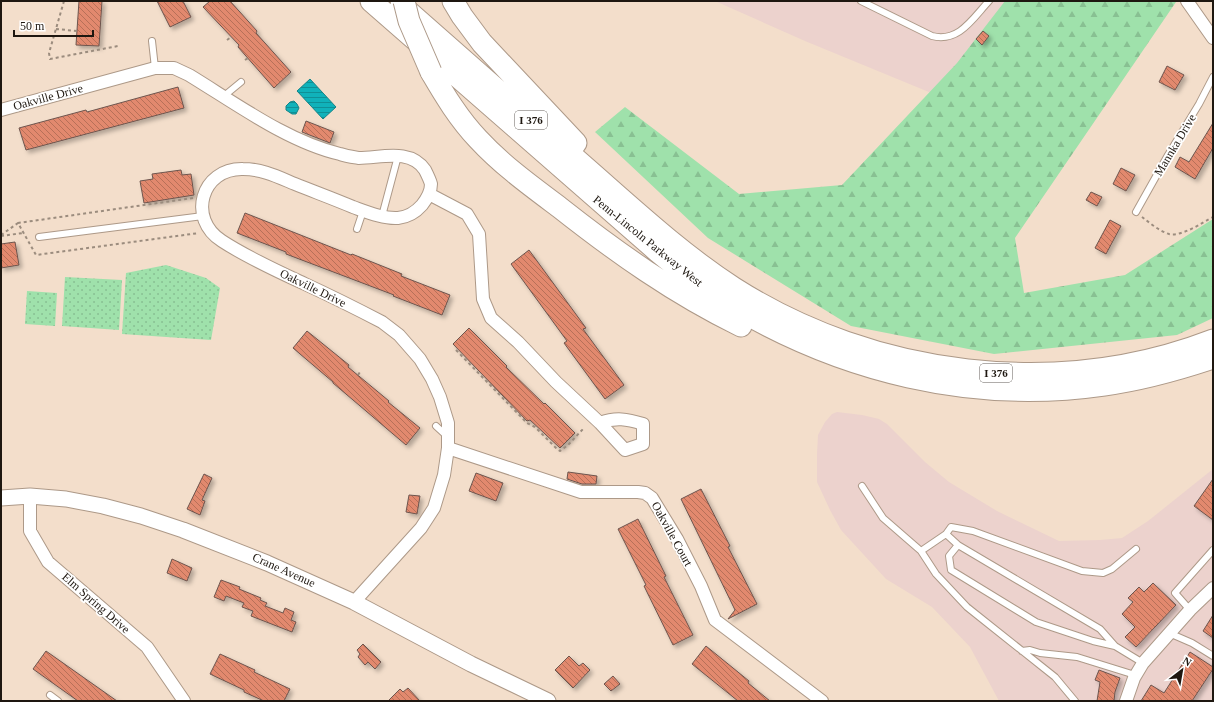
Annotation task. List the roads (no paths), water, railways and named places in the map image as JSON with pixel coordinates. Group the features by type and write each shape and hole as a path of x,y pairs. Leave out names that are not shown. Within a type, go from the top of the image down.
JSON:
{"highway":[{"name":"Penn-Lincoln Parkway West","path":"371,1 634,232 696,282 726,302 777,331 831,355 883,371 927,381 998,390 1049,390 1104,385 1161,374 1213,358"},
{"name":"Penn-Lincoln Parkway West","path":"396,1 667,239 735,288 784,316 823,333 863,348 904,359 936,366 999,373 1075,371 1101,368 1157,358 1213,340"},
{"path":"404,1 411,27 431,72 461,119 494,155 512,171 601,240 650,274 704,307 756,334 806,351 883,371"},
{"path":"453,1 472,30 494,56 667,239"}],"street":[{"path":"1187,1 1213,38"},
{"name":"Oakville Drive","path":"1,110 155,68 174,68 189,75 298,140 326,150 357,158 398,156 416,161 427,173 431,184 429,194"},
{"path":"203,216 203,200 211,180 232,169 253,169 263,172 382,216 398,218 410,215 418,210 429,194 467,214 479,234 477,274 483,300 491,318 518,342 556,382 600,423"},
{"name":"Oakville Drive","path":"203,216 207,226 215,237 229,246 382,322 399,335 420,359 440,397 448,423 448,442 444,475 434,508 421,528 354,602"},
{"name":"Oakville Court","path":"448,442 581,492 645,493 652,498 677,539 701,586 716,620 822,701"},
{"name":"Crane Avenue","path":"1,498 30,496 66,499 103,506 176,528 260,560 354,602 471,664 548,701"},
{"name":"Elm Spring Drive","path":"30,496 30,531 48,562 147,647 184,701"},
{"path":"1126,701 1135,675 1143,663 1190,610 1213,588"}],"lane":[{"path":"861,1 938,38 959,33 989,1"},
{"path":"152,41 155,68"},
{"name":"Mannka Drive","path":"1136,212 1168,154 1199,104 1213,77"},
{"path":"224,96 241,82"},
{"path":"382,216 398,156"},
{"path":"357,228 363,210"},
{"path":"39,237 203,216"},
{"path":"436,426 448,442"},
{"path":"862,486 883,518 922,551 936,574 967,607 1055,677 1075,701"},
{"path":"922,551 946,534 951,527 973,531 1082,571 1102,572 1112,569 1136,549"},
{"path":"946,534 958,545 1100,629 1115,646 1143,663"},
{"path":"958,545 949,556 951,570 1036,622 1093,641 1115,646"},
{"path":"1190,610 1174,593 1213,550"},
{"path":"1169,633 1192,643 1213,656"},
{"path":"1022,651 1030,650 1040,653 1078,657 1135,675"},
{"path":"50,695 58,701"}],"water":[{"path":"310,79 336,107 323,119 297,91"},
{"path":"294,101 299,108 296,114 292,114 286,110 286,106 290,102"}]}
